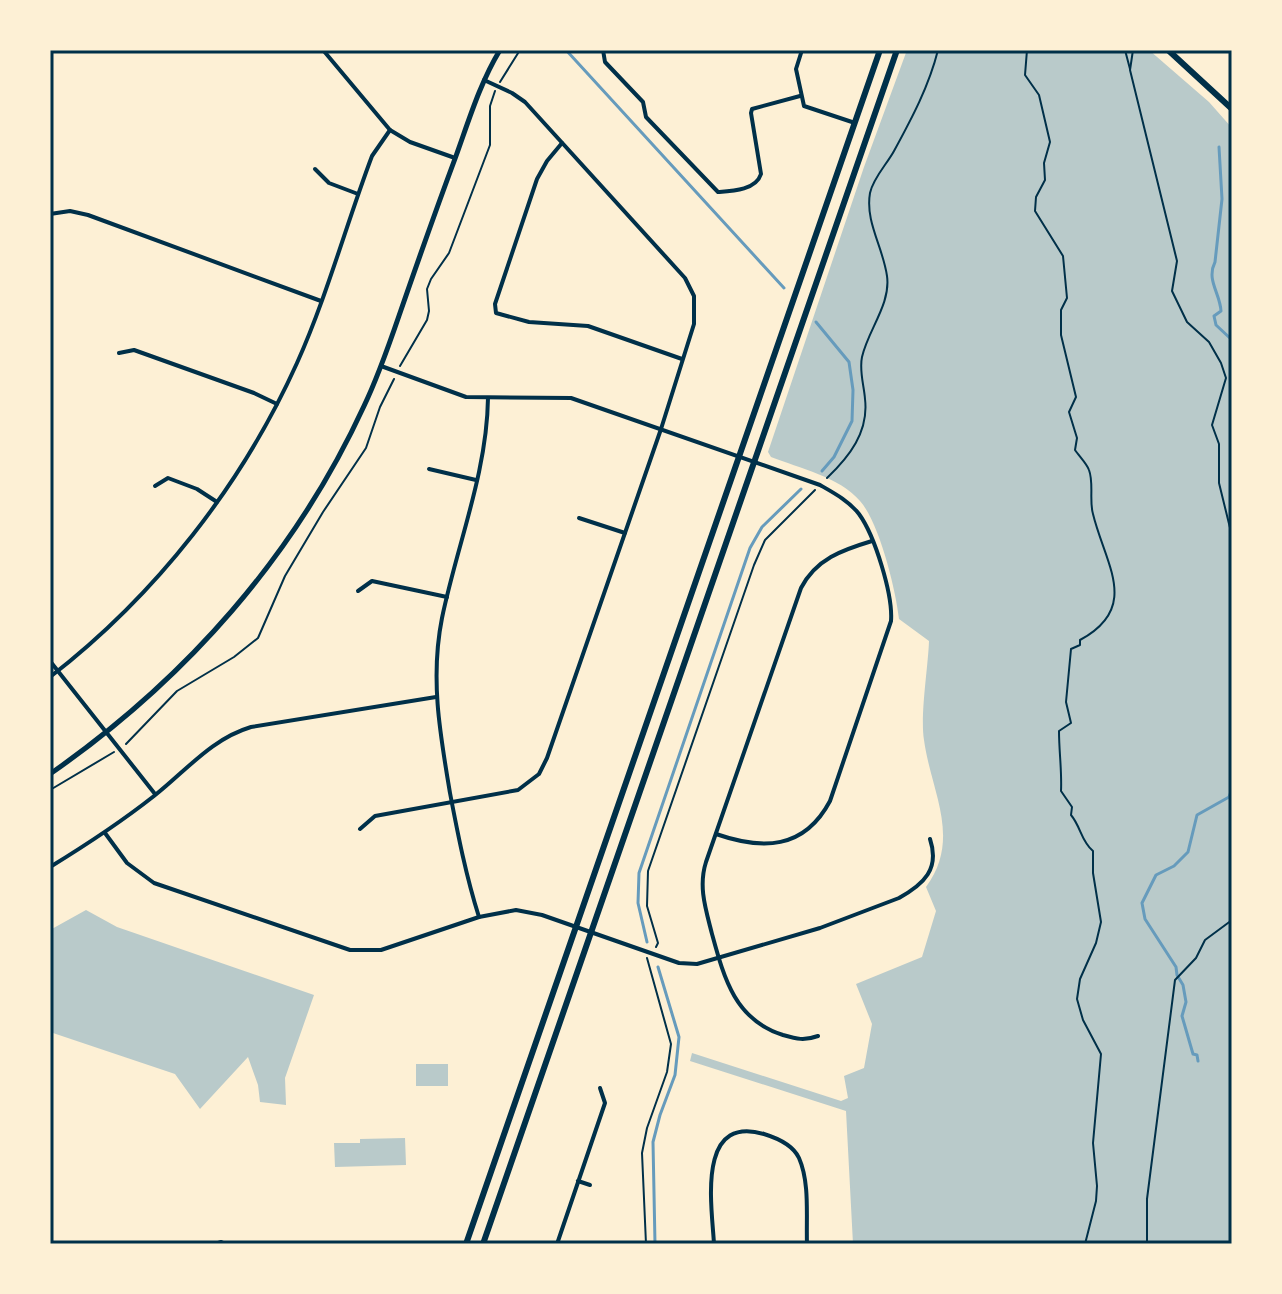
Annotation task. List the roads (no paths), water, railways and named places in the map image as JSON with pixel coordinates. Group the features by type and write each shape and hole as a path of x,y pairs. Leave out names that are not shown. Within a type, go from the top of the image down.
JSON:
{"main road":[{"path":"466,1244 880,50"},
{"path":"483,1244 897,50"},
{"path":"1168,50 1232,109"}],"street":[{"path":"323,50 390,130 410,142 455,158"},
{"path":"50,774 149,698 202,646 284,545 315,497 348,438 381,366 484,80 500,50"},
{"path":"603,50 605,62 643,102 646,117 718,192 754,186 759,181 761,174 752,109 800,96"},
{"path":"802,50 796,69 804,106 855,123"},
{"path":"360,829 375,816 518,790 533,781 543,767 661,429 695,314 690,286 562,143 525,102 484,80"},
{"path":"50,677 144,592 217,502 277,404 298,362 377,146 390,130"},
{"path":"562,143 537,179 495,304 496,313 529,322 588,326 682,359"},
{"path":"315,169 329,183 358,194"},
{"path":"50,214 70,211 88,215 321,301"},
{"path":"119,353 134,350 277,404"},
{"path":"381,366 456,395 488,398 563,397 820,485 842,498 860,515 889,590 891,621 830,801 809,828 776,843 753,845 716,834"},
{"path":"479,917 463,863 436,697 437,652 447,597 486,436 488,398"},
{"path":"429,469 476,480"},
{"path":"155,486 168,478 197,489 217,502"},
{"path":"579,518 625,533"},
{"path":"818,1036 803,1041 776,1033 751,1019 741,1009 728,986 719,959 702,891 704,870 795,601 806,578 814,568 835,554 872,541"},
{"path":"358,591 372,581 447,597"},
{"path":"50,661 155,795"},
{"path":"50,867 105,833 212,746 242,730 436,697"},
{"path":"105,833 127,863 154,883 350,950 371,952 479,917 506,911 525,911 687,964 719,959 820,928 910,892 934,863 930,839"},
{"path":"557,1244 605,1103 600,1088"},
{"path":"719,1131 726,1140"},
{"path":"714,1244 714,1155 726,1140 750,1132 760,1133 798,1150 803,1171 807,1244"},
{"path":"578,1181 590,1185"}],"lane":[{"path":"211,1244 221,1241 228,1244"}],"waterway":[{"path":"566,50 784,288"},
{"path":"1219,147 1222,199 1212,275 1221,311 1214,316 1216,325 1232,340"},
{"path":"816,322 849,362 853,390 852,421 834,457 822,471"},
{"path":"647,942 638,903 639,873 750,548 762,527 801,489"},
{"path":"1198,1061 1182,1016 1186,1002 1183,985 1176,967 1145,919 1142,903 1156,875 1174,866 1188,852 1197,815 1229,797 1232,789"},
{"path":"655,1244 653,1142 675,1075 679,1037 658,967"}]}
